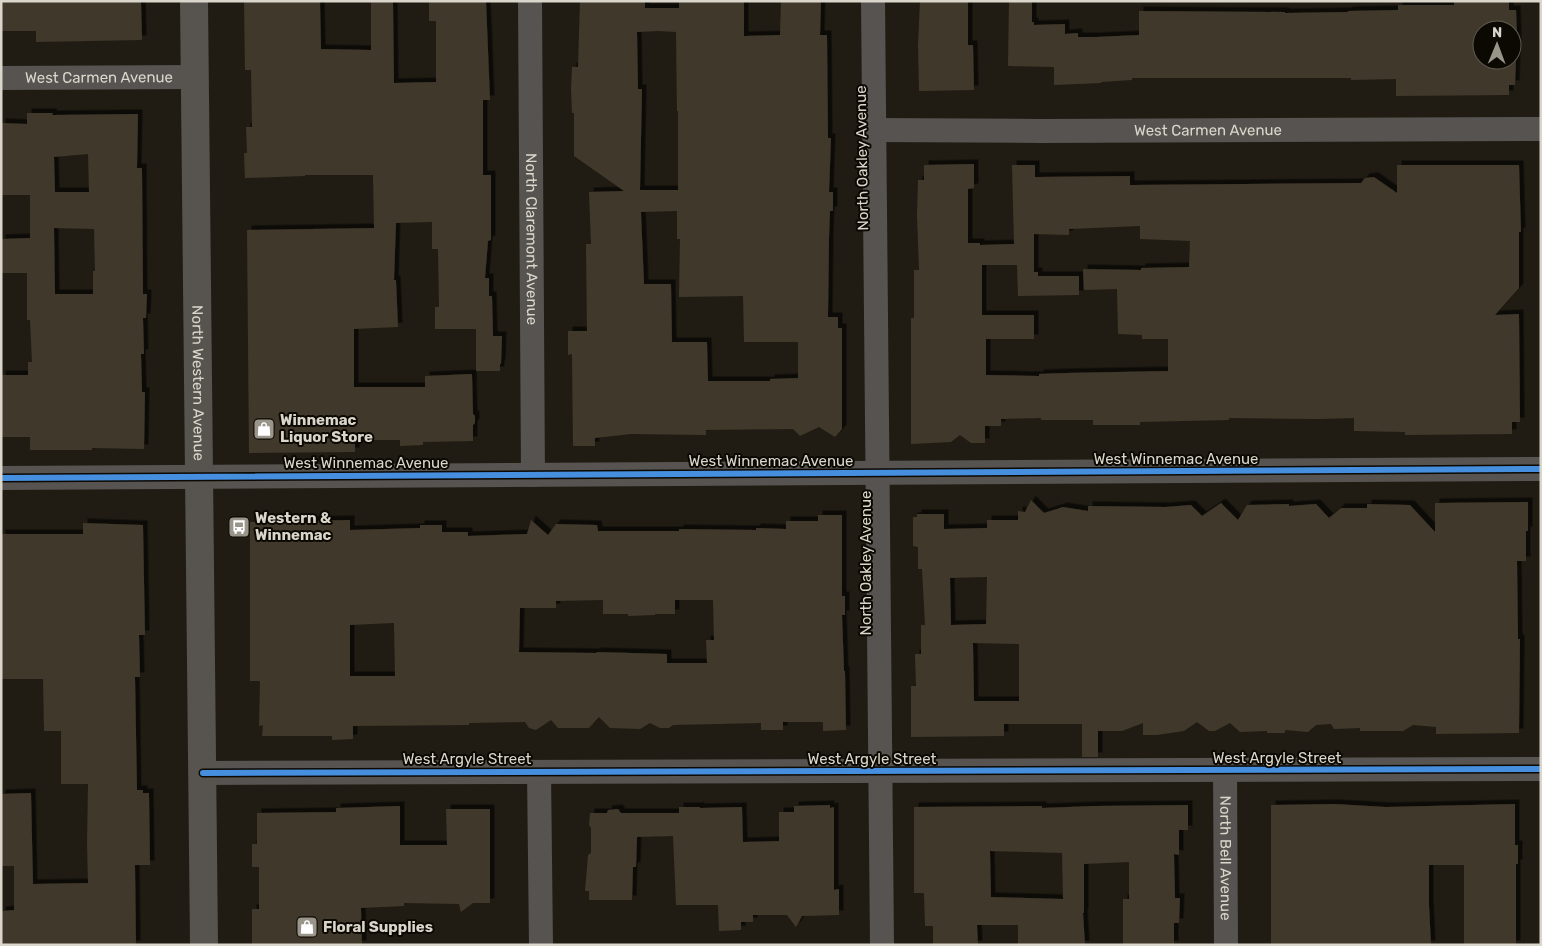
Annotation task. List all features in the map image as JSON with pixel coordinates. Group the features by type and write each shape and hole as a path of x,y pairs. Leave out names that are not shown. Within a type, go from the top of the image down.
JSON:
{"main road":[{"name":"North Western Avenue","path":"194,1 204,945"}],"street":[{"name":"North Claremont Avenue","path":"530,1 534,475"},
{"name":"North Oakley Avenue","path":"873,1 882,945"},
{"name":"West Carmen Avenue","path":"1,78 195,77"},
{"name":"West Carmen Avenue","path":"874,130 1541,129"},
{"name":"West Winnemac Avenue","path":"1,478 1541,470"},
{"name":"North Bell Avenue","path":"1225,770 1226,945"},
{"name":"West Argyle Street","path":"203,773 1541,770"},
{"path":"540,772 541,945"}],"building":[{"path":"1,1 141,1 142,40 36,42 36,31 1,31"},
{"path":"244,1 320,1 321,49 371,50 371,1 393,1 394,83 436,82 436,21 429,21 429,1 486,1 490,100 483,100 483,175 491,175 491,240 488,241 485,278 489,278 489,296 492,296 493,336 502,336 500,371 476,371 476,329 435,329 435,307 439,307 438,249 432,249 432,222 396,223 394,280 396,280 398,327 354,329 354,387 425,387 425,376 472,374 473,414 475,416 473,441 423,442 423,445 400,446 400,440 355,440 355,452 249,453 247,230 374,228 373,175 305,175 245,178 244,153 247,153 246,127 252,127 251,70 245,70"},
{"path":"580,1 645,1 645,8 679,8 679,1 744,1 744,36 780,35 781,1 821,1 820,35 827,35 828,138 831,138 829,192 833,192 833,211 830,211 828,317 838,317 838,328 842,328 842,429 835,437 819,427 800,436 793,429 706,430 706,435 631,434 595,438 595,446 573,446 572,354 568,355 568,331 587,331 586,244 591,244 589,192 624,191 574,156 574,113 572,113 571,89 572,67 578,67","holes":["637,32 676,32 678,190 640,190 642,89 638,89","677,211 677,239 680,239 679,297 743,296 744,342 798,342 798,378 770,379 770,381 708,381 707,342 672,342 671,284 644,284 641,212"]},
{"path":"920,1 968,1 968,45 973,45 974,90 919,91 918,45"},
{"path":"1009,1 1032,1 1032,22 1034,22 1034,25 1065,24 1065,34 1078,33 1078,37 1139,35 1139,11 1348,12 1398,10 1398,5 1454,5 1454,2 1509,2 1509,10 1516,10 1516,20 1472,20 1472,70 1516,70 1515,85 1509,85 1509,95 1396,96 1396,79 1351,80 1351,78 1132,78 1132,80 1101,83 1054,85 1054,67 1008,66"},
{"path":"27,113 53,113 52,115 138,114 137,168 142,168 143,294 147,294 146,318 143,318 144,354 141,354 142,392 145,392 144,449 30,450 30,437 1,437 1,375 28,375 28,362 32,362 30,320 27,320 27,273 1,273 1,239 30,238 30,195 1,195 1,123 27,124","holes":["88,154 89,192 55,192 54,157","54,228 94,229 95,271 93,271 93,294 55,294"]},
{"path":"974,164 974,188 968,189 968,243 980,243 980,245 1014,244 1012,165 1035,165 1035,177 1130,176 1130,185 1361,183 1365,178 1374,177 1397,193 1397,165 1519,165 1521,232 1519,232 1519,288 1495,315 1519,314 1520,422 1512,422 1512,434 1405,435 1405,432 1354,431 1354,418 1229,418 1229,420 1140,422 1140,425 1093,425 1093,420 1001,419 1001,426 985,426 985,443 971,443 960,435 951,442 911,444 911,318 914,318 914,270 919,270 918,180 924,180 924,165","holes":["1140,226 1140,239 1190,241 1189,267 1141,268 1141,270 1083,269 1084,290 1117,289 1118,334 1142,335 1142,339 1168,339 1168,371 1039,374 1039,376 986,375 986,339 1034,339 1034,315 982,315 982,265 1017,265 1018,296 1079,295 1079,276 1038,276 1038,272 1034,272 1034,234 1069,235 1069,229"]},
{"path":"1031,500 1044,513 1063,507 1088,511 1088,506 1165,507 1191,505 1202,516 1221,503 1238,520 1247,505 1289,504 1289,506 1316,504 1329,518 1341,508 1367,508 1367,504 1410,505 1435,532 1435,503 1528,502 1526,561 1517,561 1518,639 1520,639 1519,733 1436,734 1436,727 1413,725 1403,731 1360,731 1360,728 1334,729 1331,724 1316,725 1308,732 1285,730 1285,733 1267,733 1267,731 1240,732 1230,723 1215,731 1209,731 1197,722 1184,731 1143,735 1143,723 1122,731 1098,731 1098,757 1082,757 1082,724 1004,724 1004,736 911,737 911,686 916,686 915,654 921,654 921,625 925,625 922,569 918,569 918,547 913,546 913,517 917,517 917,514 944,514 944,529 987,528 987,520 1018,520 1018,511 1025,512","holes":["987,577 986,624 951,625 950,578","973,643 1019,644 1019,701 974,701"]},
{"path":"818,515 842,515 842,596 845,596 845,615 842,615 846,730 823,731 823,722 783,722 783,730 761,730 761,723 673,725 669,728 660,728 650,723 640,729 610,728 599,717 589,728 558,728 551,720 536,730 529,728 525,722 469,723 469,725 353,726 353,739 332,740 332,736 262,736 263,725 259,726 260,681 250,681 250,522 350,520 350,530 420,528 420,525 442,525 442,532 468,532 468,536 527,534 531,520 548,535 556,524 597,525 598,531 679,531 679,529 786,529 786,521 818,521","holes":["603,600 603,614 628,614 628,616 675,614 675,600 713,600 714,640 706,640 707,663 667,663 667,654 519,652 520,608 556,608 556,601","394,623 395,676 350,676 350,625"]},
{"path":"83,523 143,525 145,635 139,635 140,677 135,677 137,790 149,793 150,865 135,865 136,945 1,945 1,911 14,910 14,866 1,866 1,794 31,793 33,884 88,883 88,784 61,784 61,731 44,731 43,679 1,679 1,534 83,534"},
{"path":"1335,804 1386,807 1515,804 1515,845 1518,845 1518,864 1516,864 1516,945 1464,945 1464,865 1429,865 1431,945 1271,945 1271,805"},
{"path":"830,805 830,808 834,807 834,890 839,889 839,915 802,916 796,927 787,915 753,915 753,922 741,922 741,930 719,931 718,905 676,905 673,836 637,837 636,867 633,867 632,900 589,900 589,891 585,891 588,855 591,853 590,813 607,813 608,810 618,809 621,813 679,813 679,807 742,807 743,842 779,841 779,812 794,812 794,806"},
{"path":"1188,805 1188,830 1179,830 1179,855 1174,854 1175,898 1180,898 1179,923 1174,923 1174,945 1123,945 1123,899 1129,899 1129,862 1084,864 1083,913 1085,945 1018,945 1018,925 977,925 978,945 933,945 933,926 925,926 924,893 914,893 914,807 1042,806 1042,808","holes":["990,851 1062,853 1063,899 991,897"]},
{"path":"400,806 400,845 447,845 446,809 490,809 490,903 473,903 461,912 459,904 404,903 404,906 361,908 362,945 252,945 252,909 259,909 259,867 252,867 252,844 257,844 257,813 336,812 336,808"}],"cycle path":[{"path":"1,478 1541,469"},
{"path":"203,773 1541,769"}],"place":[{"name":"Winnemac Liquor Store","path":"264,429"},
{"name":"Western & Winnemac","path":"239,527"},
{"name":"Floral Supplies","path":"307,927"}]}
